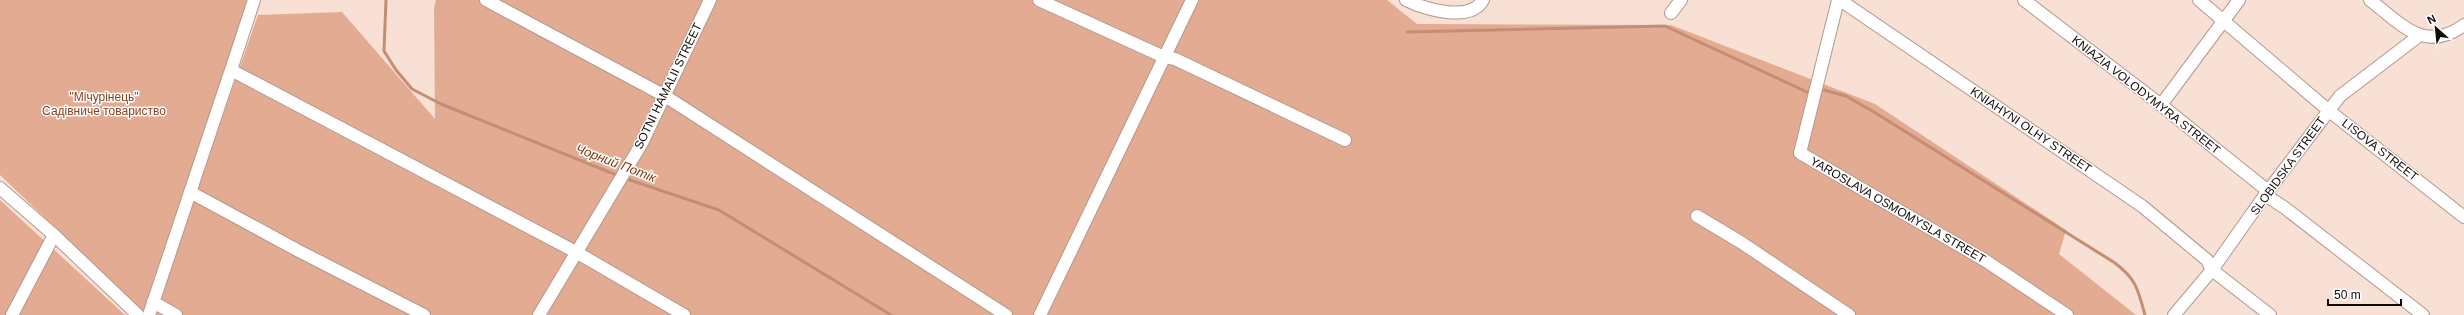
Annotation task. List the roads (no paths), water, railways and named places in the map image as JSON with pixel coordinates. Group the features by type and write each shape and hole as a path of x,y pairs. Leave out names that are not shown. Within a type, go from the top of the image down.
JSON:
{"street":[{"path":"149,315 254,0"},
{"path":"486,0 666,96 1006,315"},
{"name":"SOTNI HAMALII STREET","path":"539,315 626,170 666,96 710,0"},
{"path":"1039,0 1164,57 1175,60 1345,140"},
{"path":"1040,315 1192,0"},
{"path":"1406,0 1424,9 1466,12 1476,8 1483,0"},
{"path":"1671,13 1680,0"},
{"name":"KNIAHYNI OLHY STREET","path":"1839,0 2142,206 2206,260 2212,270 2270,315"},
{"name":"YAROSLAVA OSMOMYSLA STREET","path":"1839,0 1800,154 1986,261 2067,315"},
{"name":"KNIAZIA VOLODYMYRA STREET","path":"2024,0 2161,105 2266,193 2423,315"},
{"name":"LISOVA STREET","path":"2199,0 2328,110 2464,216"},
{"path":"2161,105 2239,0"},
{"path":"2370,0 2420,35 2442,38 2464,25"},
{"name":"SLOBIDSKA STREET","path":"2174,315 2212,270 2266,193 2328,110 2349,88 2420,35"},
{"path":"231,70 576,252 684,315"},
{"path":"0,188 54,235 126,310 138,315"},
{"path":"190,192 297,250 424,315"},
{"path":"1697,216 1742,243 1849,315"},
{"path":"12,315 54,235"},
{"path":"153,302 176,315"}],"waterway":[{"name":"Чорний Потік","path":"386,0 384,51 396,70 412,89 441,104 619,176"},
{"path":"1407,32 1665,26 1807,92"},
{"path":"1824,90 1846,96 1874,112 2115,263 2128,274 2135,285 2145,315"},
{"name":"Чорний Потік","path":"624,178 719,210 891,315"}],"park label":[{"name":"\"Мічурінець\" Садівниче товариство","path":"104,104"}]}
